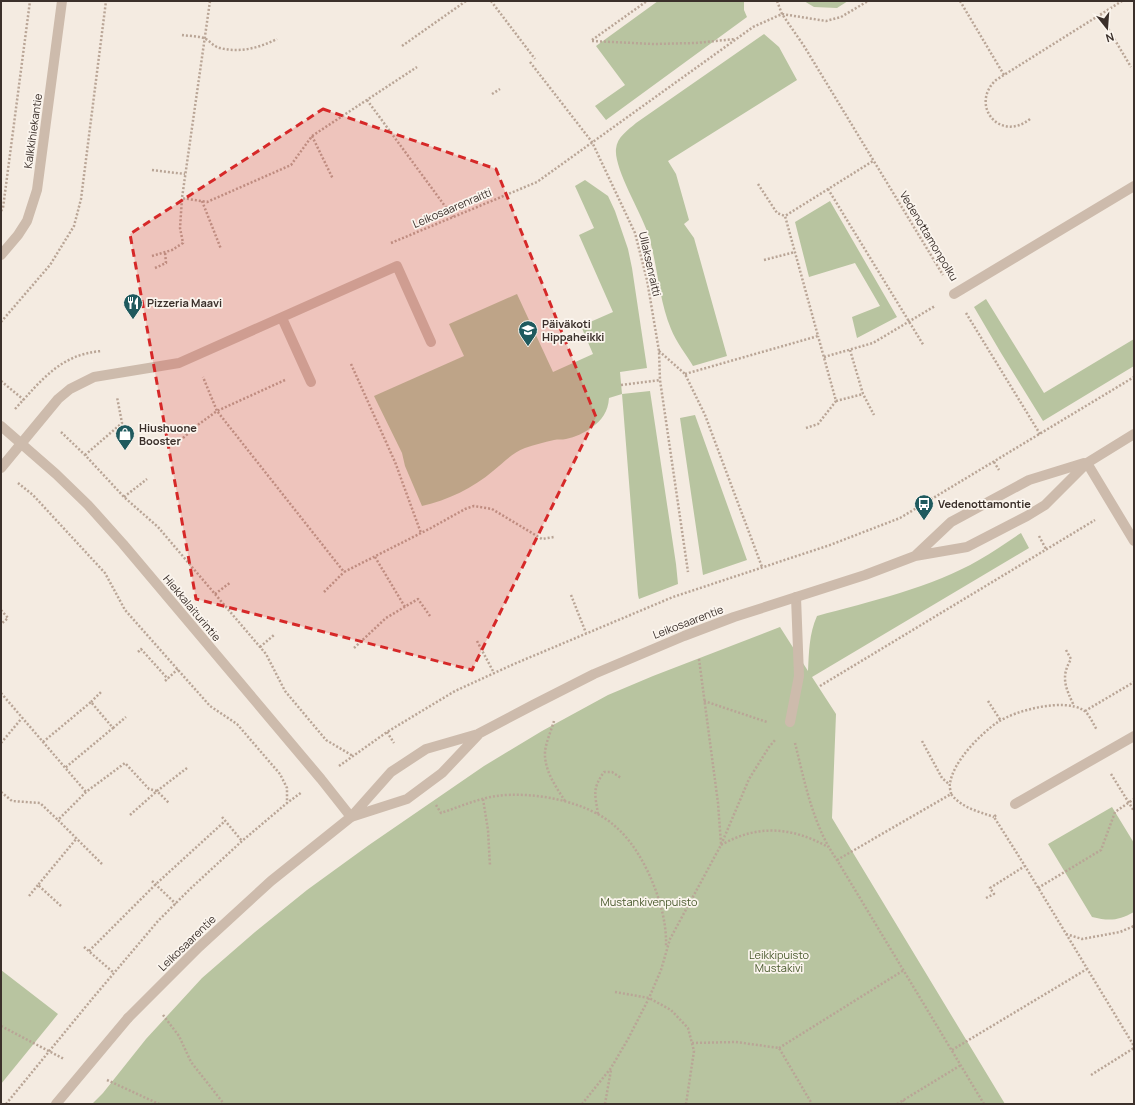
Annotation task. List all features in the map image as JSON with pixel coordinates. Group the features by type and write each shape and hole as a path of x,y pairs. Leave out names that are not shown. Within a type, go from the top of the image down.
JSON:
{"street":[{"name":"Kalkkihiekantie","path":"1,255 18,235 27,221 38,190 62,1"},
{"path":"954,294 1134,186"},
{"path":"1,468 58,399 70,388 94,377 180,363 397,266 431,342"},
{"path":"282,318 311,382"},
{"name":"Hiekkalaiturintie","path":"1,426 88,505 123,544 317,774 351,817"},
{"name":"Leikosaarentie","path":"56,1104 128,1018 199,947 271,881 351,817 391,772 406,761 426,749 478,734 563,690 629,659 684,636 734,617 865,575 915,556 967,547 1045,505 1087,463 1134,434"},
{"path":"1087,463 1134,541"},
{"name":"Leikosaarentie","path":"915,556 951,522 1004,493 1029,480 1087,463"},
{"path":"790,722 799,676 796,597"},
{"name":"Leikosaarentie","path":"351,817 407,799 442,773 478,734"},
{"path":"1015,804 1134,736"}],"path":[{"path":"1,211 4,200 30,1"},
{"path":"1,322 50,265 74,226 82,199 106,1"},
{"path":"152,256 172,250 183,243 180,228 182,198 210,1"},
{"path":"402,46 466,1"},
{"path":"491,1 535,59"},
{"path":"647,1 592,41 653,44 696,43 736,39"},
{"name":"Vedenottamonpolku","path":"777,1 782,14 804,46 1040,434"},
{"path":"782,14 826,20 840,17 868,1"},
{"path":"960,1 1004,75"},
{"path":"1030,119 1018,127 1007,127 998,124 990,116 986,102 987,92 992,84 1122,1"},
{"name":"Leikosaarenraitti","path":"385,245 537,182 753,27 782,14"},
{"path":"1100,15 1131,67"},
{"path":"182,35 205,39 218,48 237,50 251,49 265,45 277,39"},
{"name":"Ullaksenraitti","path":"530,62 592,142 635,233 647,280 659,351 660,380 688,572"},
{"path":"182,198 207,202 291,165 312,136 418,67"},
{"path":"492,94 500,89"},
{"path":"367,100 453,217"},
{"path":"312,136 333,180"},
{"path":"785,216 873,161"},
{"path":"152,170 185,174"},
{"path":"758,184 777,213 785,216"},
{"path":"828,189 924,346"},
{"path":"202,201 221,249"},
{"path":"785,216 836,401"},
{"path":"155,268 166,263 165,252"},
{"path":"764,260 795,252"},
{"path":"824,357 873,343 954,294"},
{"path":"685,374 818,336"},
{"path":"23,400 54,368 69,359 92,351 107,350"},
{"path":"850,350 863,394 874,415"},
{"path":"659,351 685,374 705,415 762,567"},
{"path":"351,364 395,462 421,533"},
{"path":"183,438 217,411 306,371"},
{"path":"1,381 44,416 85,455 124,497 158,527 266,654 285,691 326,740 353,756 387,732 455,691 494,673 673,597 830,545 900,518 1134,377"},
{"path":"621,385 660,380"},
{"path":"806,428 818,424 836,401 863,394"},
{"path":"85,455 122,423 117,396"},
{"path":"217,411 344,572"},
{"path":"124,497 147,478"},
{"path":"6,1104 158,921 242,841 287,803 287,788 280,774 237,724 210,706 125,610 105,573 33,495 17,482"},
{"path":"324,592 344,572 465,509 474,506 492,509 542,539 554,537"},
{"path":"815,690 1088,524"},
{"path":"375,557 404,607"},
{"path":"215,594 231,582"},
{"path":"571,595 586,633"},
{"path":"354,648 386,618 418,600 430,616"},
{"path":"1,610 8,618 1,624"},
{"path":"260,647 274,635"},
{"path":"477,641 494,673"},
{"path":"138,652 141,649 166,680 178,670"},
{"path":"1066,650 1071,659 1066,668 1066,685 1074,706"},
{"path":"699,659 718,803 721,845"},
{"path":"1085,711 1134,682"},
{"path":"563,690 545,752 546,765 553,781 565,801"},
{"path":"43,742 102,691"},
{"path":"1,693 86,792"},
{"path":"704,701 769,723"},
{"path":"988,701 1001,720"},
{"path":"90,702 113,728"},
{"path":"1091,1074 1134,1047 994,817 957,802 951,794 950,785 958,763 969,748 985,733 1001,720 1035,708 1057,705 1074,706 1085,711 1108,750"},
{"path":"65,768 126,717"},
{"path":"1,743 22,718"},
{"path":"582,1104 611,1068 649,998 661,970 670,939 721,845 749,779 769,747 790,722"},
{"path":"790,722 806,787 828,847 984,1104"},
{"path":"922,741 942,778 950,785"},
{"path":"1099,755 1134,811"},
{"path":"58,820 86,792 125,763 149,790 157,791 168,803"},
{"path":"130,815 157,791 187,768"},
{"path":"598,814 594,791 598,780 604,772 612,772 621,778"},
{"path":"1,792 12,801 40,803 102,864"},
{"path":"837,860 951,794"},
{"path":"441,813 483,799 509,795 556,799 581,806 598,814 616,827 628,840 642,861 654,885 667,936 666,951"},
{"path":"483,799 488,830 490,866"},
{"path":"1038,888 1101,850 1115,812 1134,799"},
{"path":"994,817 1015,804"},
{"path":"222,817 242,841"},
{"path":"89,951 156,884 225,822"},
{"path":"721,845 735,837 752,832 767,830 783,831 803,835 828,847"},
{"path":"29,896 77,838"},
{"path":"986,898 994,894 990,888 1025,866"},
{"path":"152,881 176,904"},
{"path":"38,885 61,906"},
{"path":"1065,933 1082,939 1120,932 1134,926"},
{"path":"84,947 114,973"},
{"path":"952,1050 1087,969"},
{"path":"692,1043 736,1042 779,1048 904,970"},
{"path":"615,992 649,998 671,1010 688,1028 694,1051 686,1104"},
{"path":"149,997 179,1036 191,1062 224,1104"},
{"path":"1,1026 33,1044"},
{"path":"779,1048 812,1104"},
{"path":"897,1104 961,1066"},
{"path":"605,1104 611,1068"},
{"path":"120,1087 159,1104"},
{"path":"903,1100 906,1104"}],"highlighted area":[{"path":"323,109 496,169 596,417 472,670 196,599 130,234"}],"green space":[{"path":"658,1 744,1 744,10 747,17 606,120 595,106 625,85 596,46"},
{"path":"804,1 848,1 837,8 814,7"},
{"path":"764,34 779,47 797,80 668,161 676,174 689,220 684,224 694,238 727,356 693,366 671,329 663,305 651,243 644,223 623,178 616,157 616,149 618,141 623,134 636,123"},
{"path":"585,180 608,196 615,211 628,249 647,368 620,372 622,394 609,398 604,415 588,430 569,438 547,442 520,450 469,488 451,497 422,506 405,466 402,453 374,396 464,356 449,324 517,294 553,372 593,354 581,326 613,312 579,235 594,228 575,186"},
{"path":"830,201 897,317 857,338 852,317 880,306 855,263 809,277 795,222"},
{"path":"986,299 1044,393 1134,339 1134,366 1043,421 974,307"},
{"path":"650,391 678,584 639,599 638,595 622,394"},
{"path":"695,415 747,560 703,575 680,418"},
{"name":"Mustankivenpuisto","path":"1021,533 1029,548 812,677 836,714 832,818 1005,1104 92,1104 103,1093 146,1039 202,978 255,932 307,890 369,845 484,766 542,731 608,695 780,627 808,671 811,636 817,616 900,593 961,570"},
{"path":"1112,807 1134,843 1134,912 1118,919 1109,920 1092,917 1048,844"},
{"path":"1,970 58,1014 1,1084"}],"place":[{"name":"Pizzeria Maavi","path":"133,320"},
{"name":"Päiväkoti Hippaheikki","path":"528,347"},
{"name":"Hiushuone Booster","path":"125,451"},
{"name":"Vedenottamontie","path":"924,521"}],"park label":[{"name":"Leikkipuisto Mustakivi","path":"779,961"}]}
